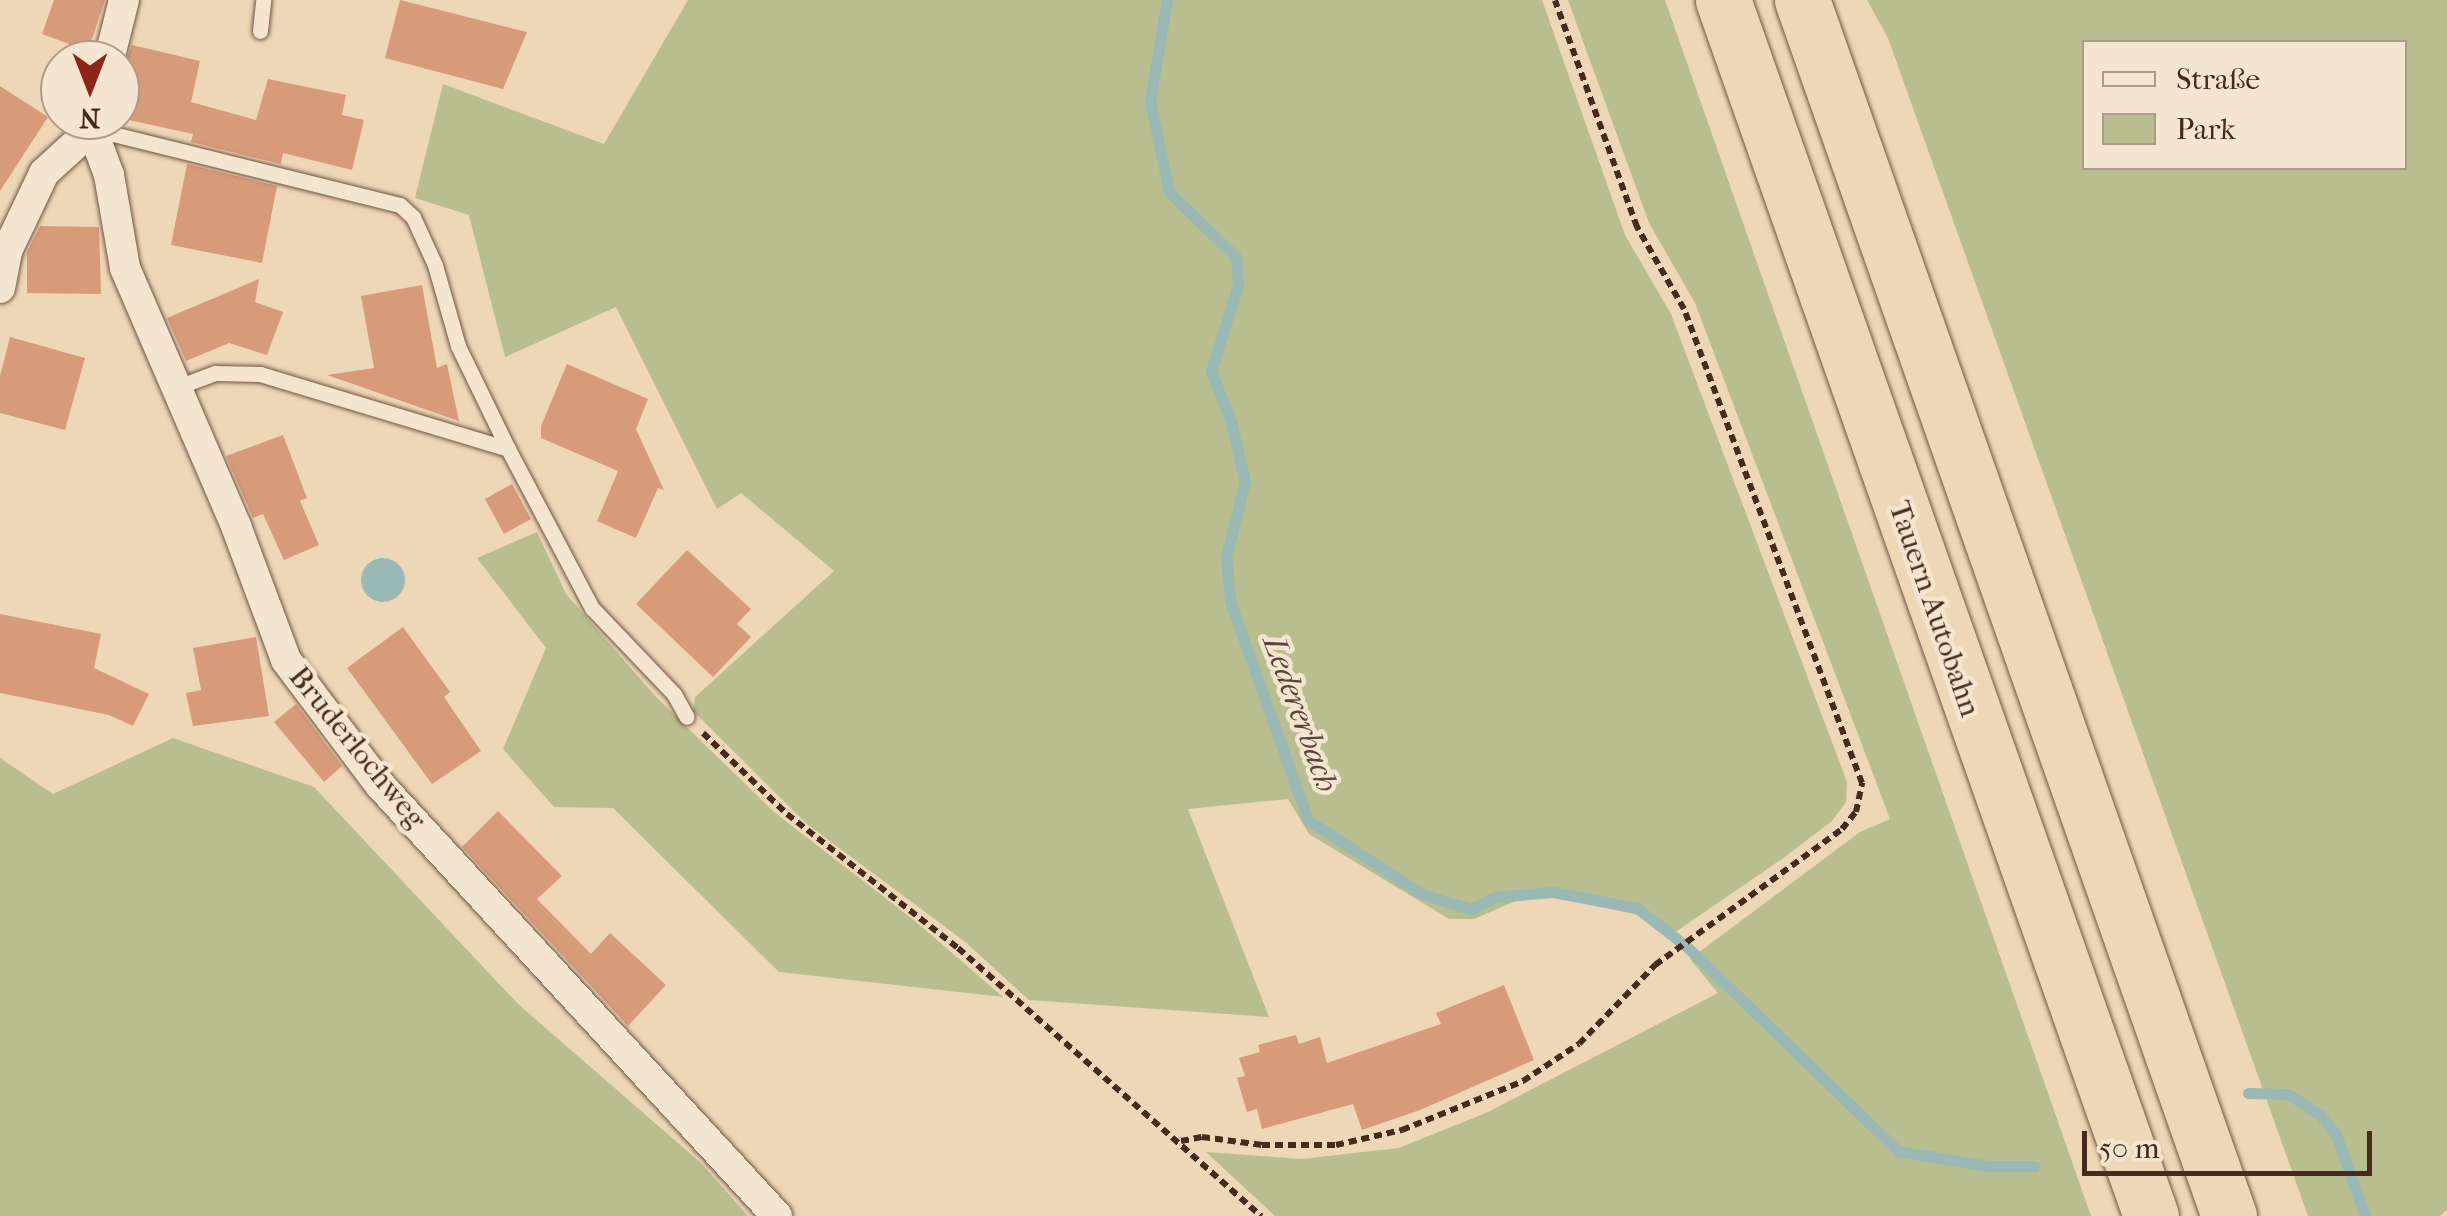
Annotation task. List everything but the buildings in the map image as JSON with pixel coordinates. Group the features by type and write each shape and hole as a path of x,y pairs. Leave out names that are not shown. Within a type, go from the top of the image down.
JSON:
{"highway":[{"name":"Tauern Autobahn","path":"1722,0 2151,1216"},
{"path":"1802,0 2229,1216"}],"street":[{"path":"115,40 124,0"},
{"path":"0,288 8,250 44,173 77,140"},
{"name":"Bruderlochweg","path":"98,140 109,174 125,268 236,526 286,660 380,786 777,1216"}],"lane":[{"path":"260,31 263,0"},
{"path":"140,137 400,206 414,217 458,346 592,608 674,694 687,717"},
{"path":"175,388 215,373 260,374 508,450"}],"path":[{"path":"1181,1141 1202,1137 1262,1145 1336,1144 1402,1130 1523,1081 1578,1044 1654,965 1842,829 1856,812 1862,783 1855,764 1684,309 1637,227 1555,0"},
{"path":"687,717 787,814 958,948 1262,1216"}],"green space":[{"path":"688,0 1542,0 1625,235 1671,314 1847,782 1846,802 1832,821 1674,933 1638,915 1559,897 1525,897 1474,919 1449,919 1309,834 1288,799 1188,809 1269,1017 1029,1000 964,941 807,824 693,711 695,697 834,571 741,493 717,509 616,307 505,357 469,215 415,198 443,84 604,144"},
{"path":"1568,0 1665,0 2091,1216 1275,1216 1206,1152 1301,1159 1399,1148 1488,1112 1718,993 1690,959 1860,832 1890,819 1695,303 1649,223"},
{"path":"1867,0 2447,0 2447,1210 2440,1216 2308,1216 1888,38"},
{"path":"537,532 566,594 656,697 774,812 915,921 1003,997 779,972 613,808 554,807 503,749 546,648 477,558"},
{"path":"173,738 314,787 518,1004 701,1163 748,1216 0,1216 0,758 53,794"}],"water":[{"path":"383,558 399,564 405,580 399,596 383,602 367,596 361,580 367,564"}],"waterway":[{"name":"Ledererbach","path":"1167,0 1150,101 1169,192 1236,257 1238,285 1211,371 1231,422 1245,482 1226,556 1230,601 1308,820 1422,894 1471,909 1495,897 1553,892 1637,908 1686,946 1898,1151 1988,1166 2034,1166"},
{"name":"Ledererbach","path":"2248,1093 2288,1094 2320,1115 2336,1134 2365,1216"}]}
